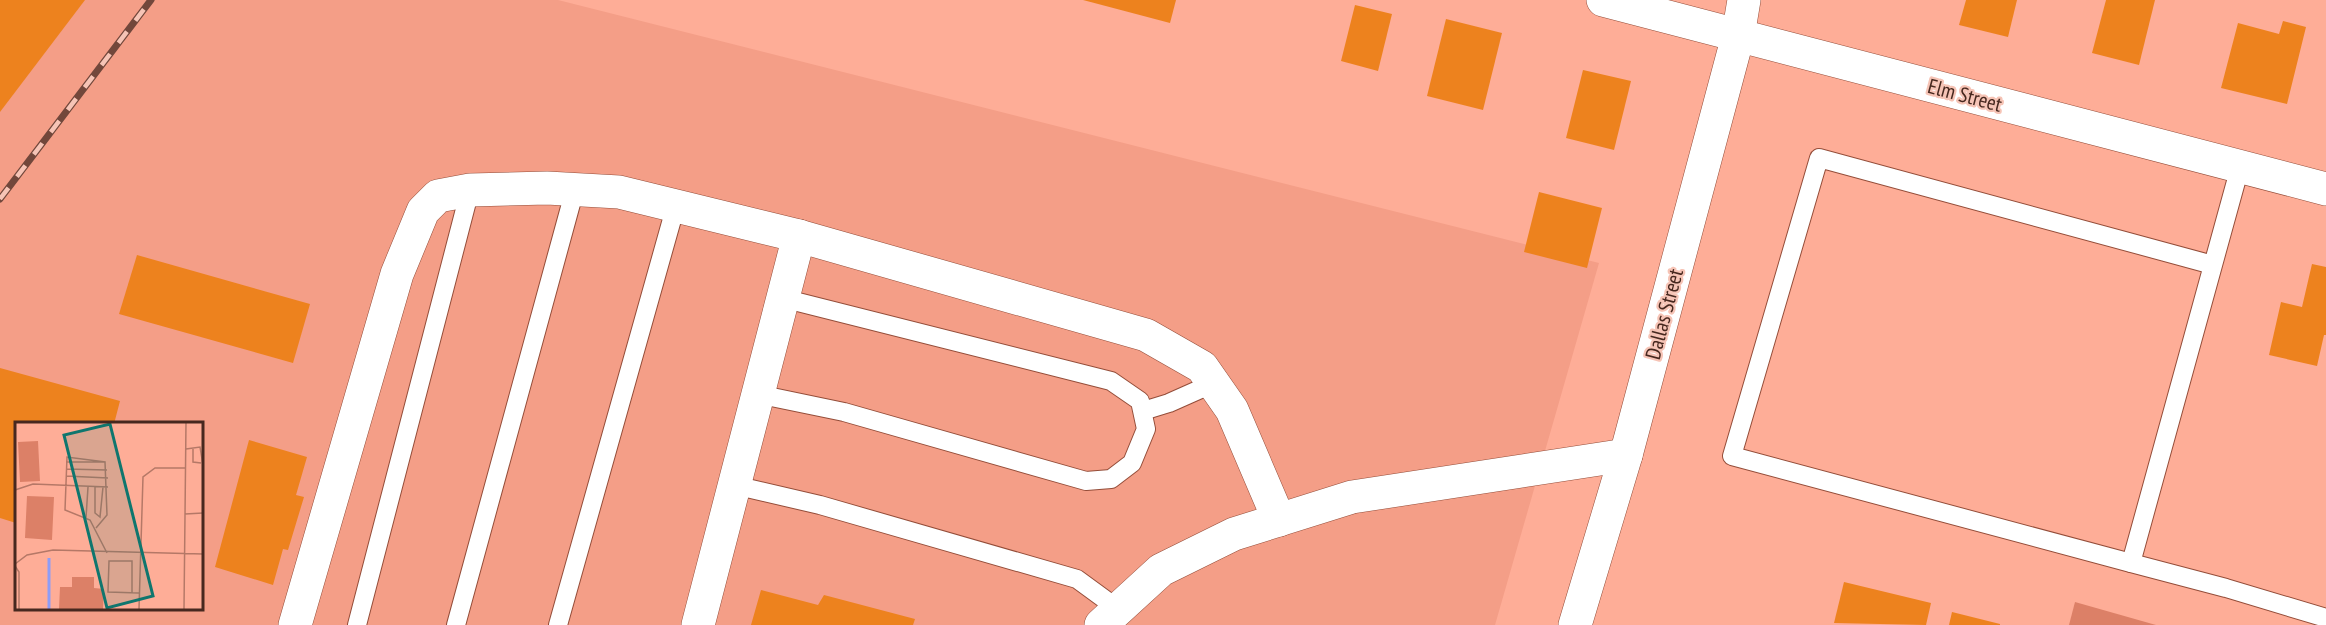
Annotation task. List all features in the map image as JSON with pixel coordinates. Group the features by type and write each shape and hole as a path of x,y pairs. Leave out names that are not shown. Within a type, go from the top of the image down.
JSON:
{"street":[{"name":"Elm Street","path":"1603,0 2326,189"},
{"name":"Dallas Street","path":"1575,625 1626,455 1738,36 1744,0"},
{"path":"295,625 397,274 423,211 438,196 470,190 547,188 619,192 799,236 1146,335 1202,367 1214,383 1232,410 1279,520"},
{"path":"698,625 799,236"},
{"path":"1110,617 1161,570 1234,534 1352,497 1626,455"}],"lane":[{"path":"2213,265 1819,158 1732,456 2226,588 2326,618"},
{"path":"2131,563 2240,167"},
{"path":"456,625 575,189"},
{"path":"357,625 470,190"},
{"path":"558,625 676,205"},
{"path":"757,394 844,412 1086,482 1111,479 1132,463 1146,429 1140,401 1111,381 782,298"},
{"path":"1143,411 1169,403 1214,383"},
{"path":"734,485 820,505 1077,579 1110,617"}],"shaded area":[{"path":"0,0 558,0 1599,263 1495,625 0,625"},
{"path":"2075,602 2156,625 2069,625"}],"building":[{"path":"0,0 85,0 0,112"},
{"path":"1083,0 1176,0 1170,23"},
{"path":"1966,0 2017,0 2008,37 1959,25"},
{"path":"2106,0 2155,0 2139,65 2092,53"},
{"path":"1355,5 1392,14 1378,71 1341,61"},
{"path":"1446,19 1502,33 1483,110 1427,96"},
{"path":"2283,21 2306,27 2287,104 2221,88 2238,23 2279,34"},
{"path":"1583,70 1631,81 1614,150 1566,138"},
{"path":"1539,192 1602,208 1587,268 1524,252"},
{"path":"137,255 310,304 293,363 119,314"},
{"path":"2312,264 2326,267 2326,335 2324,335 2317,366 2269,355 2281,302 2302,307"},
{"path":"0,368 120,401 115,422 15,422 15,523 0,518"},
{"path":"249,440 307,457 296,495 304,497 288,550 283,549 273,585 215,567"},
{"path":"1844,582 1931,603 1926,625 1834,623"},
{"path":"761,590 818,605 824,595 915,619 913,625 751,625"},
{"path":"1952,612 2000,624 2000,625 1949,625"}],"railway":[{"path":"0,199 151,0"}]}
